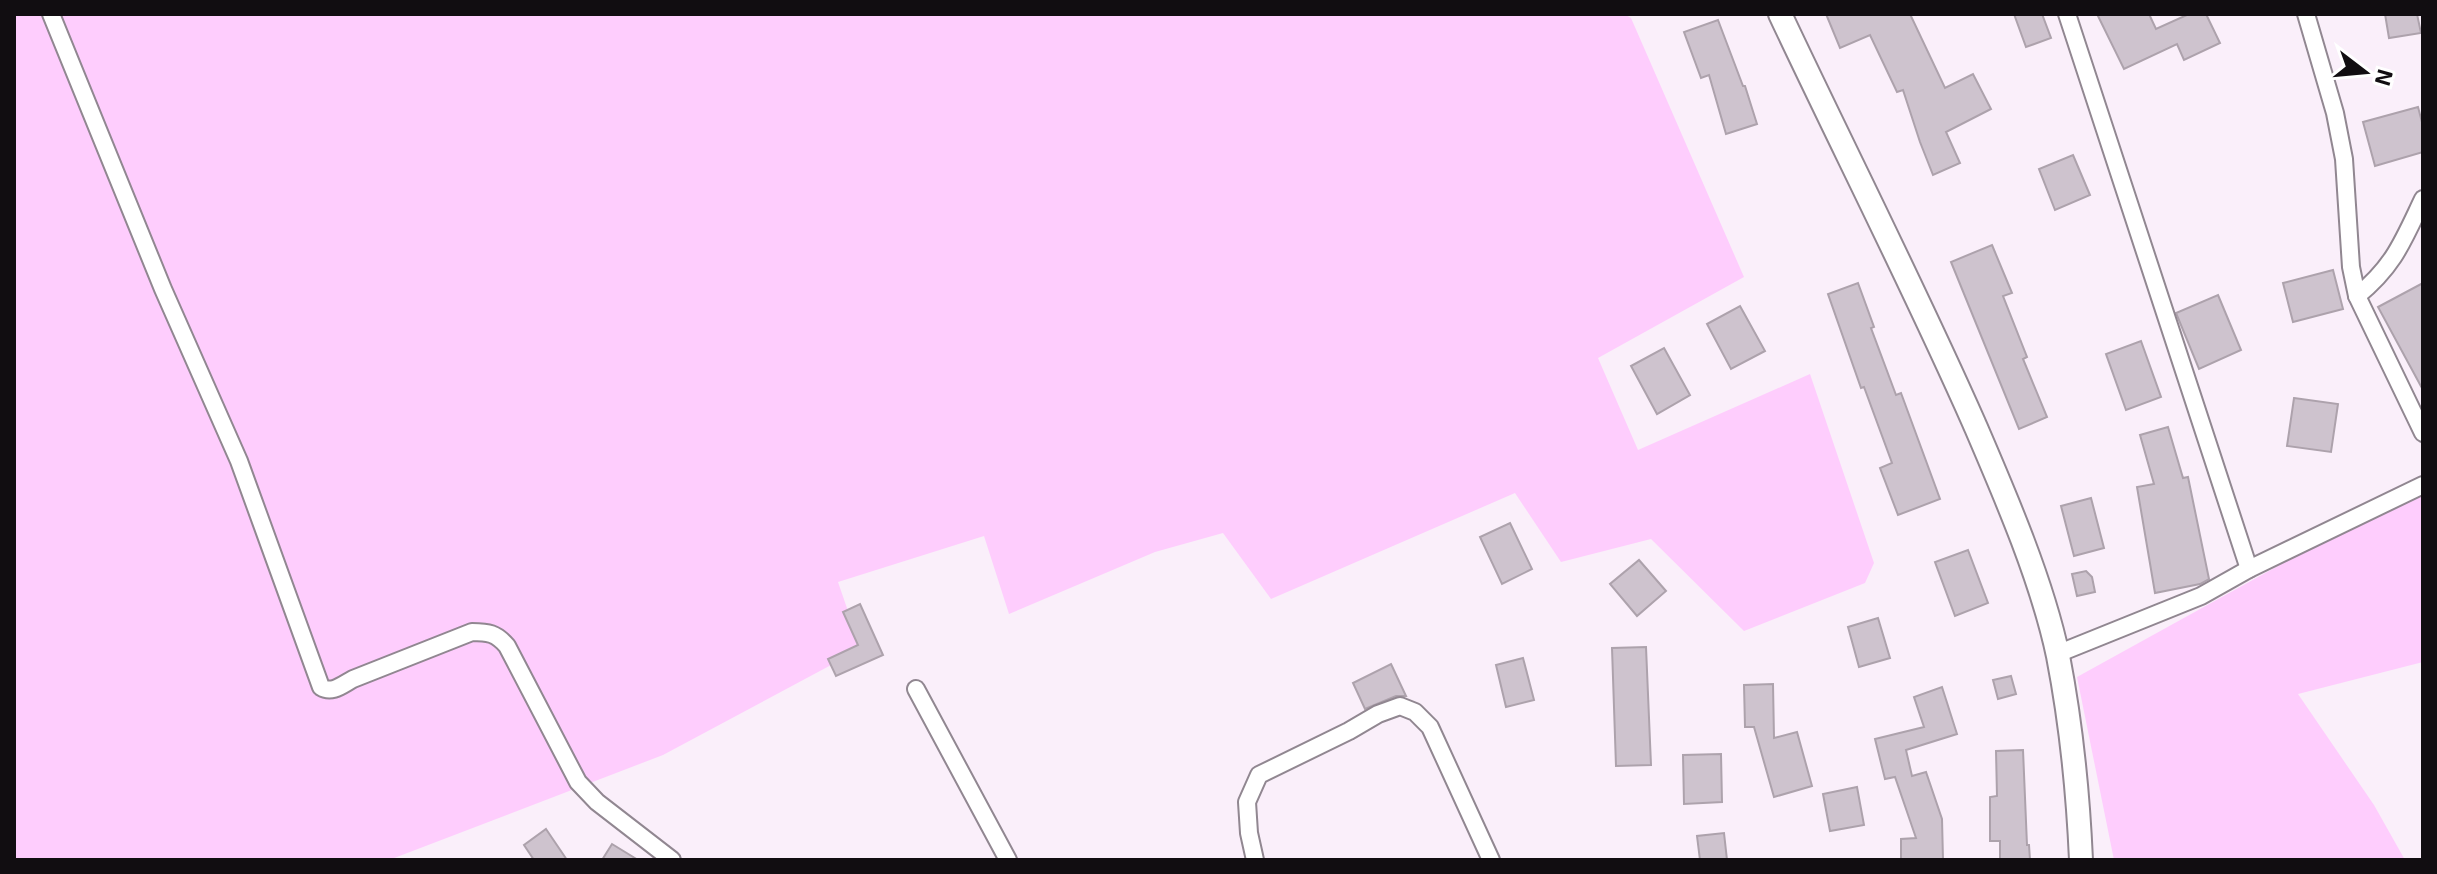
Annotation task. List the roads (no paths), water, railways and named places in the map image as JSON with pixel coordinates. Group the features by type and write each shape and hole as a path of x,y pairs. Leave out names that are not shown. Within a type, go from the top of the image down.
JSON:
{"main road":[{"path":"1780,14 1947,362 2039,589 2057,654 2072,748 2081,860"}],"street":[{"path":"51,14 163,289 239,461 321,687 336,689 353,679 472,632 489,632 507,646 578,782 597,802 672,860"},
{"path":"2067,14 2249,569"},
{"path":"2306,14 2335,113 2344,159 2351,267 2357,296 2423,433"},
{"path":"2357,296 2379,277 2398,251 2423,199"},
{"path":"2057,654 2201,596 2249,569 2423,485"},
{"path":"916,689 1008,860"},
{"path":"1255,860 1247,802 1259,775 1378,714 1400,706 1415,712 1430,727 1491,860"}]}
